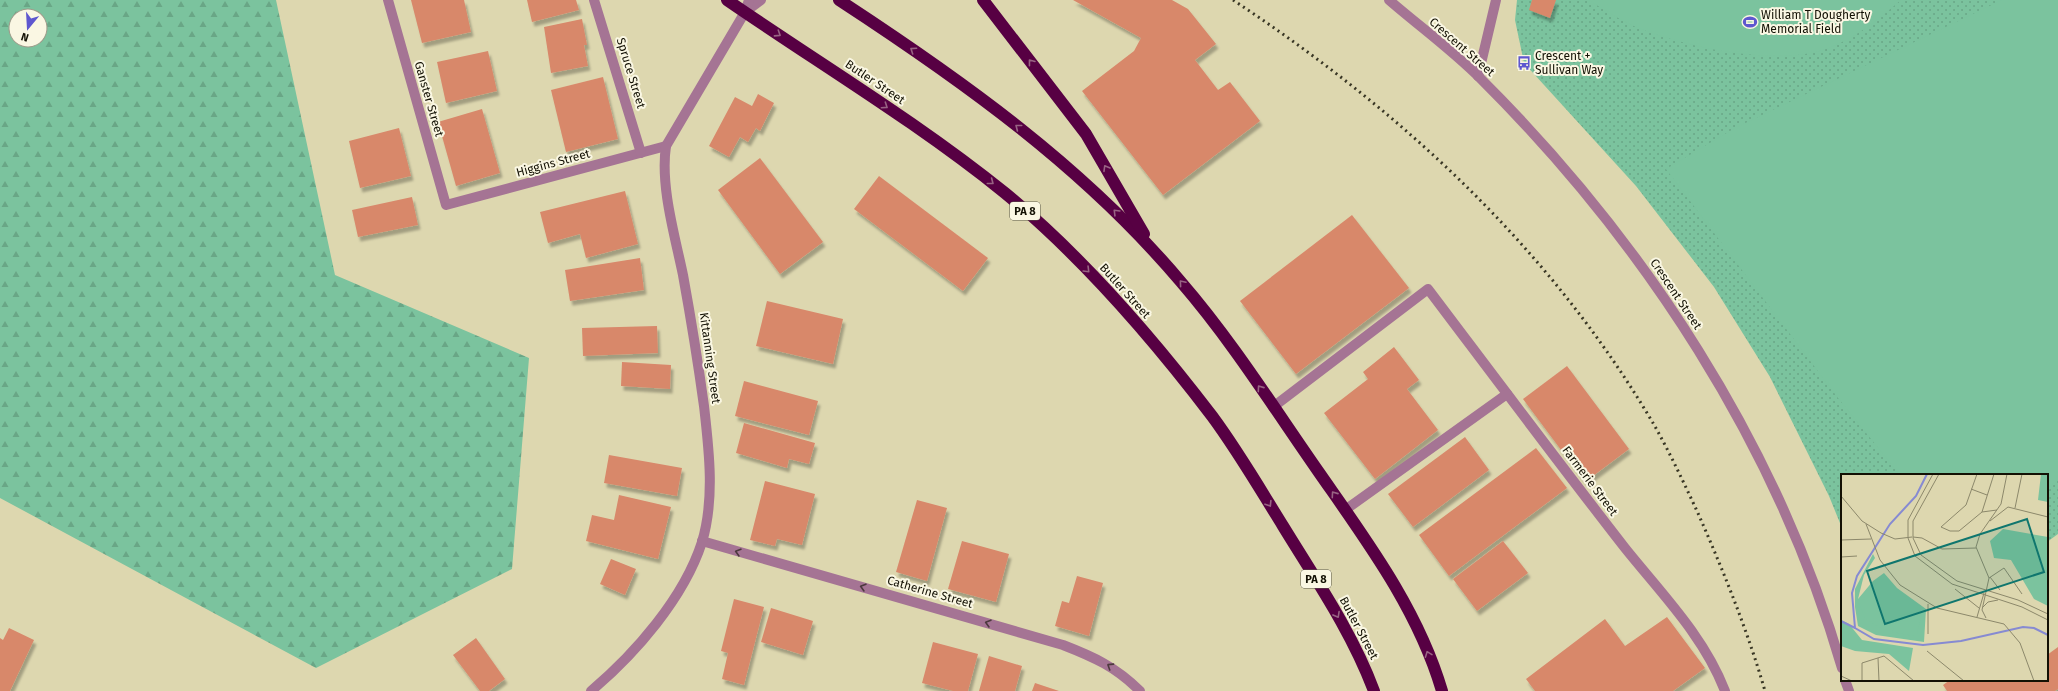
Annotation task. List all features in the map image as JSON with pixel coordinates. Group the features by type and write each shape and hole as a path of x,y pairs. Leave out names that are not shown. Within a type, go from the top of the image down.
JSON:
{"highway":[{"name":"PA 8","path":"727,0 745,12"},
{"path":"839,0 928,60 1020,128 1069,169 1114,210 1153,250 1182,283 1229,343 1373,549 1405,604 1422,639 1442,691"},
{"path":"983,0 1086,134 1153,250"},
{"name":"Butler Street","path":"745,12 955,154 1006,194 1047,229 1096,278 1132,318 1212,417 1332,604 1366,669 1374,691"}],"street":[{"name":"Ganster Street","path":"388,0 446,205"},
{"name":"Spruce Street","path":"594,0 641,153"},
{"path":"666,146 745,12 749,0"},
{"path":"745,12 761,0"},
{"name":"Crescent Street","path":"1389,0 1478,76 1554,158 1612,228 1644,270 1706,362 1752,443 1778,498 1820,600 1841,665"},
{"path":"1478,76 1496,0"},
{"name":"Higgins Street","path":"446,205 666,146"},
{"name":"Kittanning Street","path":"591,691 635,648 664,611 683,582 702,541 709,496 707,433 694,333 666,182 666,146"},
{"name":"Farmerie Street","path":"1274,407 1428,289 1625,548 1690,629 1706,651 1725,691"},
{"path":"1345,510 1507,394"},
{"name":"Catherine Street","path":"702,541 1063,645 1104,662 1118,671 1140,691"},
{"path":"1845,681 1848,691"}],"green space":[{"path":"0,0 276,0 335,275 529,358 512,569 316,668 0,498"},
{"path":"1517,0 2058,0 2058,534 2048,541 2048,474 1841,474 1841,526 1829,496 1770,377 1714,287 1636,186 1524,63 1515,20"},
{"name":"William T Dougherty Memorial Field","path":"1588,0 1901,0 1885,14 1841,43 1810,53 1787,56 1762,56 1709,49 1661,36 1634,26"},
{"path":"2002,0 2058,0 2058,480 2048,487 2048,474 1899,474 1838,398 1666,169 1735,128"}],"building":[{"path":"411,0 464,0 471,32 422,43"},
{"path":"527,0 576,0 579,10 532,22"},
{"path":"1073,0 1172,0 1188,9 1216,44 1195,60 1218,90 1230,82 1260,121 1163,195 1082,91 1134,51 1141,38"},
{"path":"1532,0 1556,0 1550,18 1529,10"},
{"path":"582,19 587,45 584,45 588,66 551,73 544,27"},
{"path":"488,51 497,91 446,103 437,62"},
{"path":"603,77 618,139 566,152 551,90"},
{"path":"758,94 774,103 760,131 756,128 748,142 740,137 729,157 709,146 735,97 752,106"},
{"path":"482,109 500,173 456,186 438,122"},
{"path":"399,128 411,176 360,188 349,141"},
{"path":"760,158 823,242 780,274 718,190"},
{"path":"879,176 988,258 963,291 854,209"},
{"path":"625,191 638,244 586,258 580,234 548,243 540,212"},
{"path":"412,197 418,225 358,237 352,210"},
{"path":"1352,215 1409,288 1296,374 1240,301"},
{"path":"640,258 644,290 570,301 565,270"},
{"path":"767,301 843,319 833,364 756,346"},
{"path":"657,326 658,353 583,356 582,328"},
{"path":"1394,347 1419,380 1407,389 1438,430 1375,479 1324,413 1368,379 1363,372"},
{"path":"622,362 671,365 670,389 621,386"},
{"path":"1567,366 1629,449 1585,482 1523,399"},
{"path":"744,381 818,401 809,435 735,416"},
{"path":"744,423 815,443 809,464 789,459 787,468 736,453"},
{"path":"1465,437 1489,470 1413,527 1388,494"},
{"path":"1536,448 1567,488 1449,576 1419,535"},
{"path":"609,455 682,468 677,496 604,483"},
{"path":"765,481 815,494 802,545 777,539 775,546 750,540"},
{"path":"619,495 671,507 658,559 586,541 592,515 614,520"},
{"path":"917,500 947,508 927,581 896,572"},
{"path":"962,541 1009,554 996,602 948,589"},
{"path":"1503,541 1528,573 1477,611 1453,579"},
{"path":"611,559 636,569 625,595 600,584"},
{"path":"1077,576 1103,583 1089,636 1055,626 1062,601 1069,603"},
{"path":"734,599 764,607 744,685 722,679 728,653 721,651"},
{"path":"771,608 813,621 803,655 761,642"},
{"path":"1667,617 1705,668 1673,691 1535,691 1526,679 1605,619 1625,646"},
{"path":"9,628 34,640 10,691 0,691 0,638 3,640"},
{"path":"476,638 505,679 489,691 480,691 453,655"},
{"path":"933,642 978,654 968,691 953,691 922,683"},
{"path":"2058,647 2058,689 2055,691 1947,691 1943,685 1949,681 2048,681 2048,654"},
{"path":"989,656 1022,666 1015,691 979,691"},
{"path":"1035,683 1059,691 1032,691"}],"railway":[{"path":"1233,0 1295,43 1355,88 1412,136 1467,187 1519,241 1567,298 1612,359 1653,423 1670,455 1697,511 1725,578 1742,622 1765,691"}],"place":[{"name":"William T Dougherty Memorial Field","path":"1750,22"},
{"name":"Crescent + Sullivan Way","path":"1524,63"}]}
